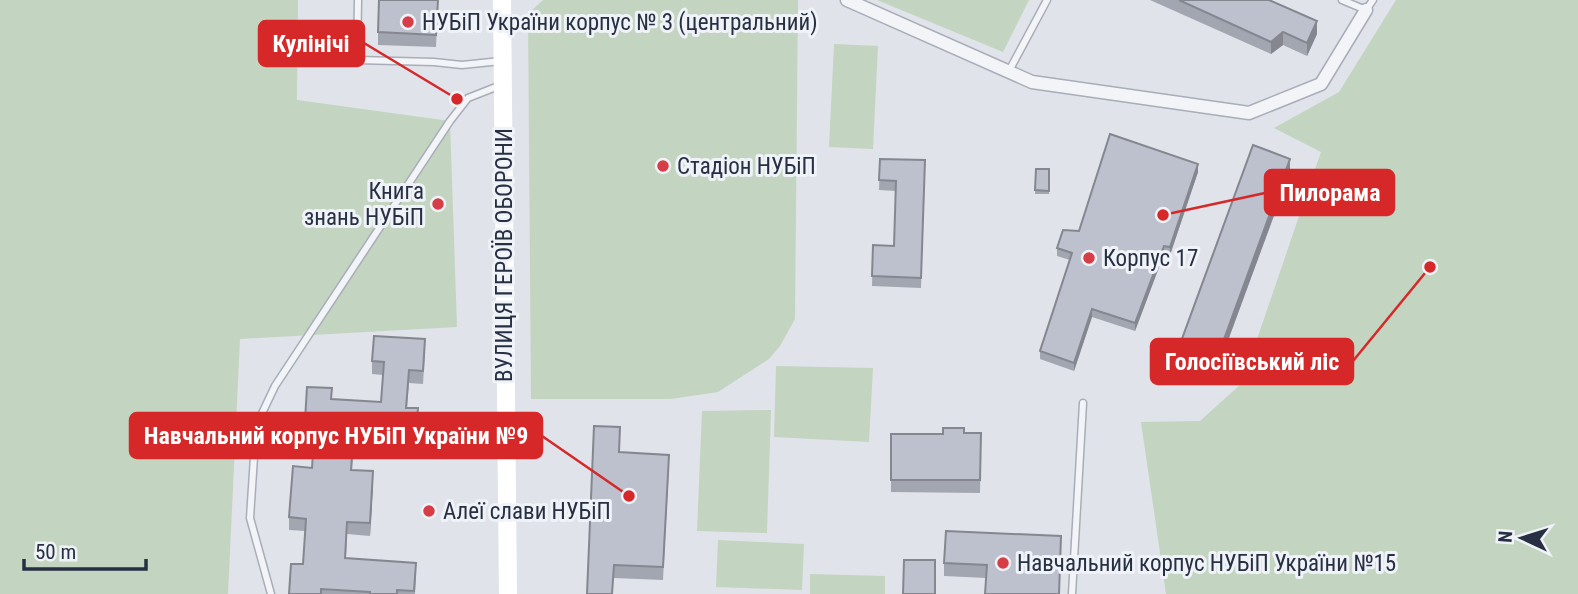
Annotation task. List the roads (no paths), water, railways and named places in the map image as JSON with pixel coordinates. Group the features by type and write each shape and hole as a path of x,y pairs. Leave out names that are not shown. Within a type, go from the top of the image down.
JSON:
{"street":[{"name":"ВУЛИЦЯ ГЕРОЇВ ОБОРОНИ","path":"502,0 508,594"},
{"path":"847,0 1032,82 1249,113 1321,84 1370,5"}],"lane":[{"path":"358,0 357,60 434,62 446,65 503,61"},
{"path":"1009,71 1047,0"},
{"path":"1342,0 1370,5"},
{"path":"271,594 250,518 256,426 275,386 450,121 468,97 503,85"},
{"path":"1072,594 1083,403"}],"place":[{"name":"НУБіП України корпус № 3 (центральний)","path":"408,22"},
{"name":"Кулінічі","path":"457,99"},
{"name":"Стадіон НУБіП","path":"663,166"},
{"name":"Книга знань НУБіП","path":"438,204"},
{"name":"Пилорама","path":"1163,215"},
{"name":"Корпус 17","path":"1089,258"},
{"name":"Голосіївський ліс","path":"1430,267"},
{"name":"Навчальний корпус НУБіП України №9","path":"629,496"},
{"name":"Алеї слави НУБіП","path":"429,511"},
{"name":"Навчальний корпус НУБіП України №15","path":"1003,563"}]}
